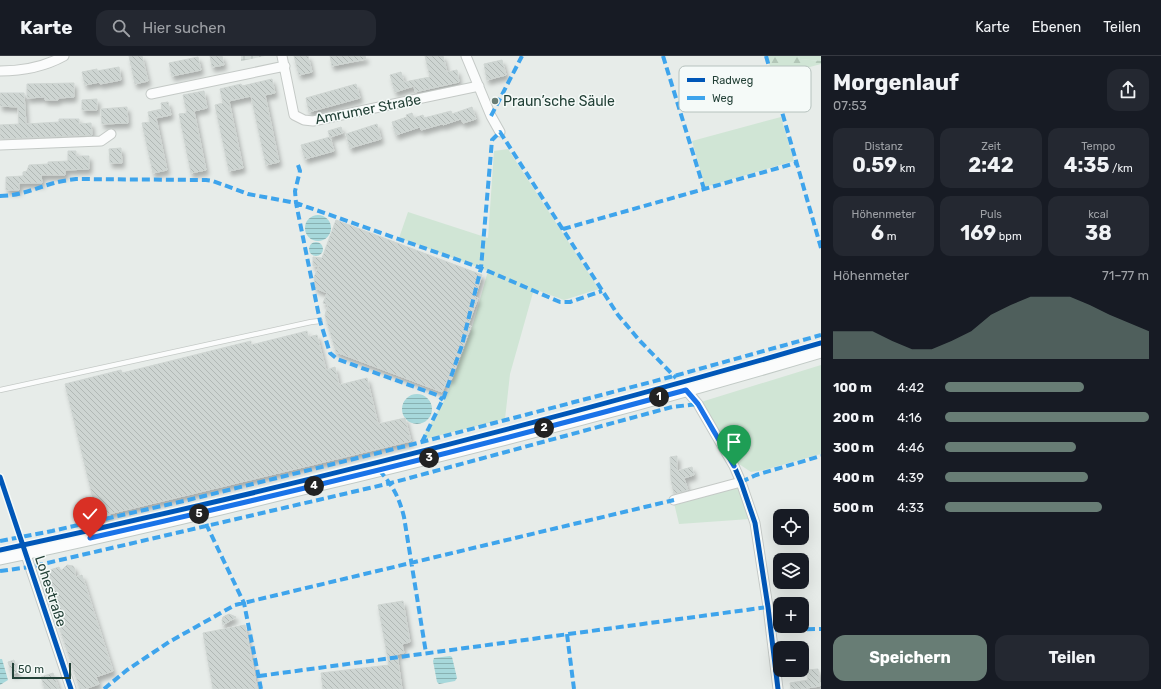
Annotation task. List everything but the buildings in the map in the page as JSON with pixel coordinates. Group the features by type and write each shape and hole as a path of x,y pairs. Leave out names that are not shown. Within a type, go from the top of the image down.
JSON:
{"main road":[{"path":"0,558 372,472 686,390 821,351"}],"street":[{"path":"0,71 27,69 46,64 64,56"},
{"name":"Amrumer Straße","path":"282,56 294,115 304,120 313,121 479,86"},
{"path":"466,56 500,132"},
{"path":"151,94 284,66"},
{"path":"0,145 101,141 112,134"},
{"path":"686,390 698,404 734,466 755,523 768,607 778,689"},
{"path":"674,500 741,482"},
{"name":"Lohestraße","path":"25,552 71,689"}],"lane":[{"path":"0,390 311,322 320,322"},
{"name":"Lohestraße","path":"0,477 25,552"}],"shaded area":[{"path":"241,56 265,56 241,61"}],"green space":[{"path":"767,56 798,56 800,59 821,61 821,64 811,67 770,66"},
{"path":"798,56 821,56 821,61 800,59"},
{"path":"781,117 794,161 705,187 692,141"},
{"path":"508,149 599,289 564,300 534,289 510,374 505,419 421,440 446,397 471,331 488,271 399,238 408,212 488,238 494,151"},
{"path":"821,365 821,454 764,470 751,472 736,462 701,402"},
{"path":"737,486 750,519 679,524 674,503"}],"water":[{"path":"318,215 327,219 331,228 327,237 318,241 309,237 305,228 309,219"},
{"path":"316,242 321,244 323,249 321,254 316,256 311,254 309,249 311,244"},
{"path":"417,394 428,398 432,409 428,420 417,424 406,420 402,409 406,398"},
{"path":"452,657 457,678 455,681 439,684 437,682 433,661 434,658"},
{"path":"0,659 2,659 8,680 0,685"}],"marked path":[{"path":"491,116 522,56"},
{"path":"663,56 679,108"},
{"path":"766,56 769,66"},
{"path":"680,112 704,189"},
{"path":"782,112 821,248"},
{"path":"422,442 444,397 462,345 481,268 492,140 500,132 618,315 640,341 676,378"},
{"path":"563,229 796,163"},
{"path":"298,165 300,171 295,191 296,203 320,321 330,353 337,359 437,395 443,400"},
{"path":"0,196 21,193 57,182 76,179 213,181 248,194 296,203 481,268 560,302 570,302 602,291"},
{"path":"0,541 52,531 188,500 410,445 674,376 821,335"},
{"path":"0,571 30,567 391,483 672,407 698,404"},
{"path":"741,482 756,475 821,456"},
{"path":"379,470 395,492 404,517 426,653"},
{"path":"104,689 127,670 169,642 235,605 674,500"},
{"path":"204,512 207,526 244,603 261,689"},
{"path":"259,676 768,607"},
{"path":"771,630 821,629"},
{"path":"567,634 574,689"}],"cycle path":[{"path":"0,550 207,504 412,454 617,400 821,343"},
{"path":"686,390 698,404 734,466 755,523 768,607 778,689"},
{"path":"0,477 71,689"}],"place":[{"name":"Praun’sche Säule","path":"495,101"}],"route":[{"path":"90,538 425,459 686,390 698,404 734,466"}]}
